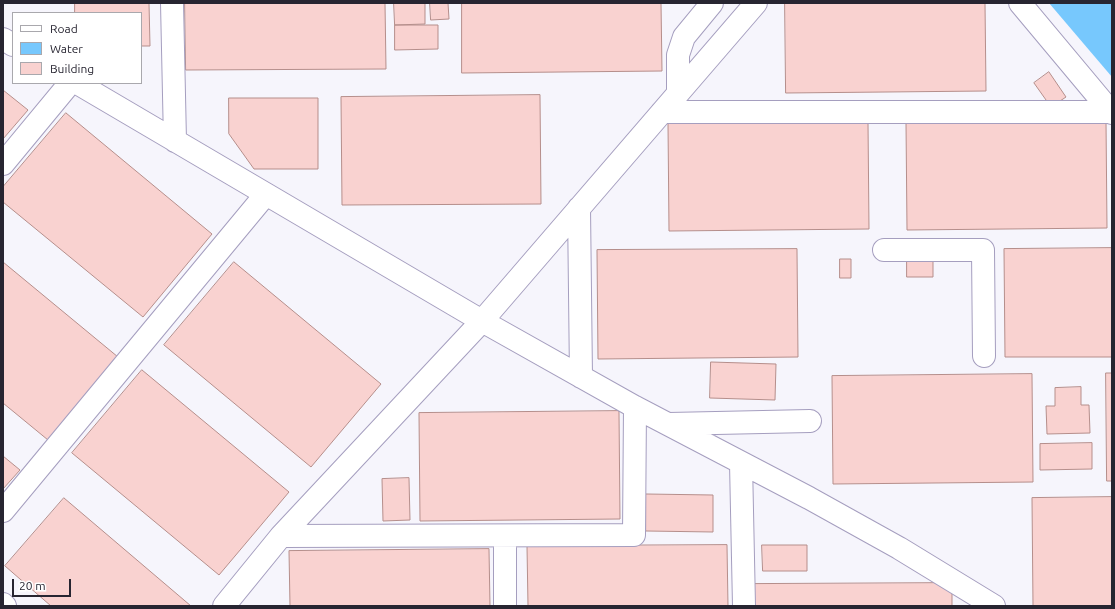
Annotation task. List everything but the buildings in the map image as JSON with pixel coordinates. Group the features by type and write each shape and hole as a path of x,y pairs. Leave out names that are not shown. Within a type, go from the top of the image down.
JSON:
{"lane":[{"path":"172,3 175,141"},
{"path":"678,93 678,55 684,37 712,3"},
{"path":"224,606 281,536 482,321 756,3"},
{"path":"1020,3 1112,112"},
{"path":"3,39 12,44"},
{"path":"3,164 69,84"},
{"path":"79,84 482,321 635,407 809,498 899,548 994,606"},
{"path":"662,112 1112,112"},
{"path":"3,511 266,194"},
{"path":"578,208 581,377"},
{"path":"884,250 983,250 984,356"},
{"path":"281,536 634,535 635,407"},
{"path":"667,424 810,421"},
{"path":"741,463 744,606"},
{"path":"505,536 505,606"}],"water":[{"path":"1049,3 1112,3 1112,77"}]}
